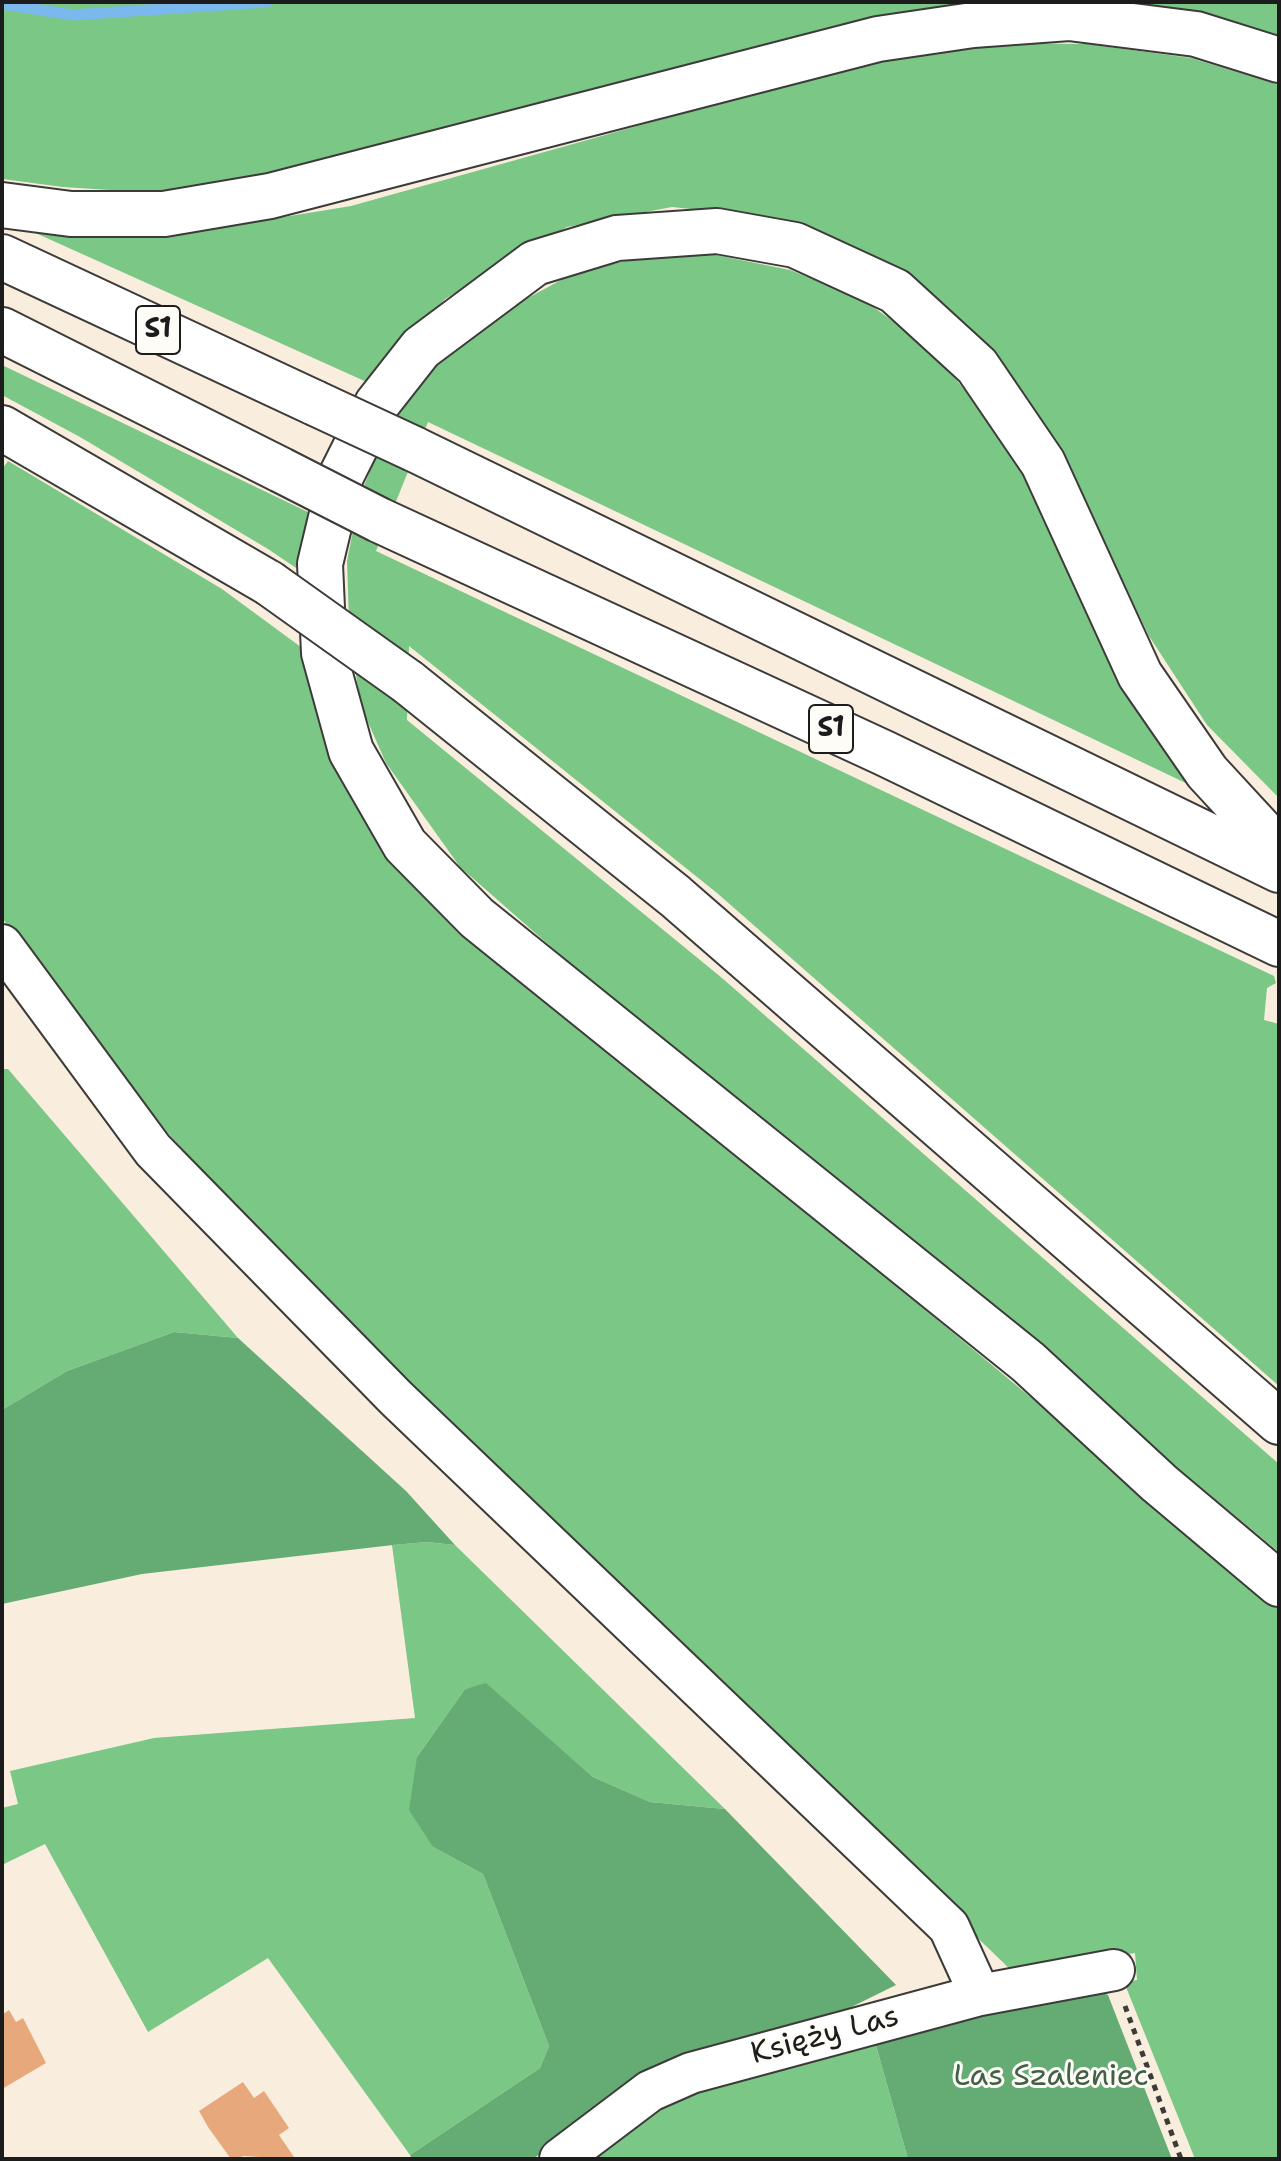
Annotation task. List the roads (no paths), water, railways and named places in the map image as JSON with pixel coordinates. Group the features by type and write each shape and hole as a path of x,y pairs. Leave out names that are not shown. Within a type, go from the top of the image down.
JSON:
{"highway":[{"path":"2,205 71,214 164,214 270,196 878,39 973,25 1083,19 1196,34 1279,60"},
{"path":"1279,850 1207,772 1140,675 1043,463 977,366 895,291 795,245 717,231 617,238 535,263 421,348 377,404 341,476 320,564 324,653 351,751 405,845 477,918 1028,1362 1159,1483 1279,1584"},
{"name":"S1","path":"2,257 414,449 1279,870"},
{"name":"S1","path":"2,330 379,520 884,753 1279,944"},
{"path":"2,428 269,583 408,682 675,896 1279,1422"}],"street":[{"path":"2,945 153,1150 396,1398 949,1927 980,1995"},
{"name":"Księży Las","path":"560,2159 650,2091 691,2073 980,1995 1114,1970"}],"waterway":[{"path":"2,4 73,15 267,2"}],"park label":[{"name":"Las Szaleniec","path":"1051,2077"}]}
